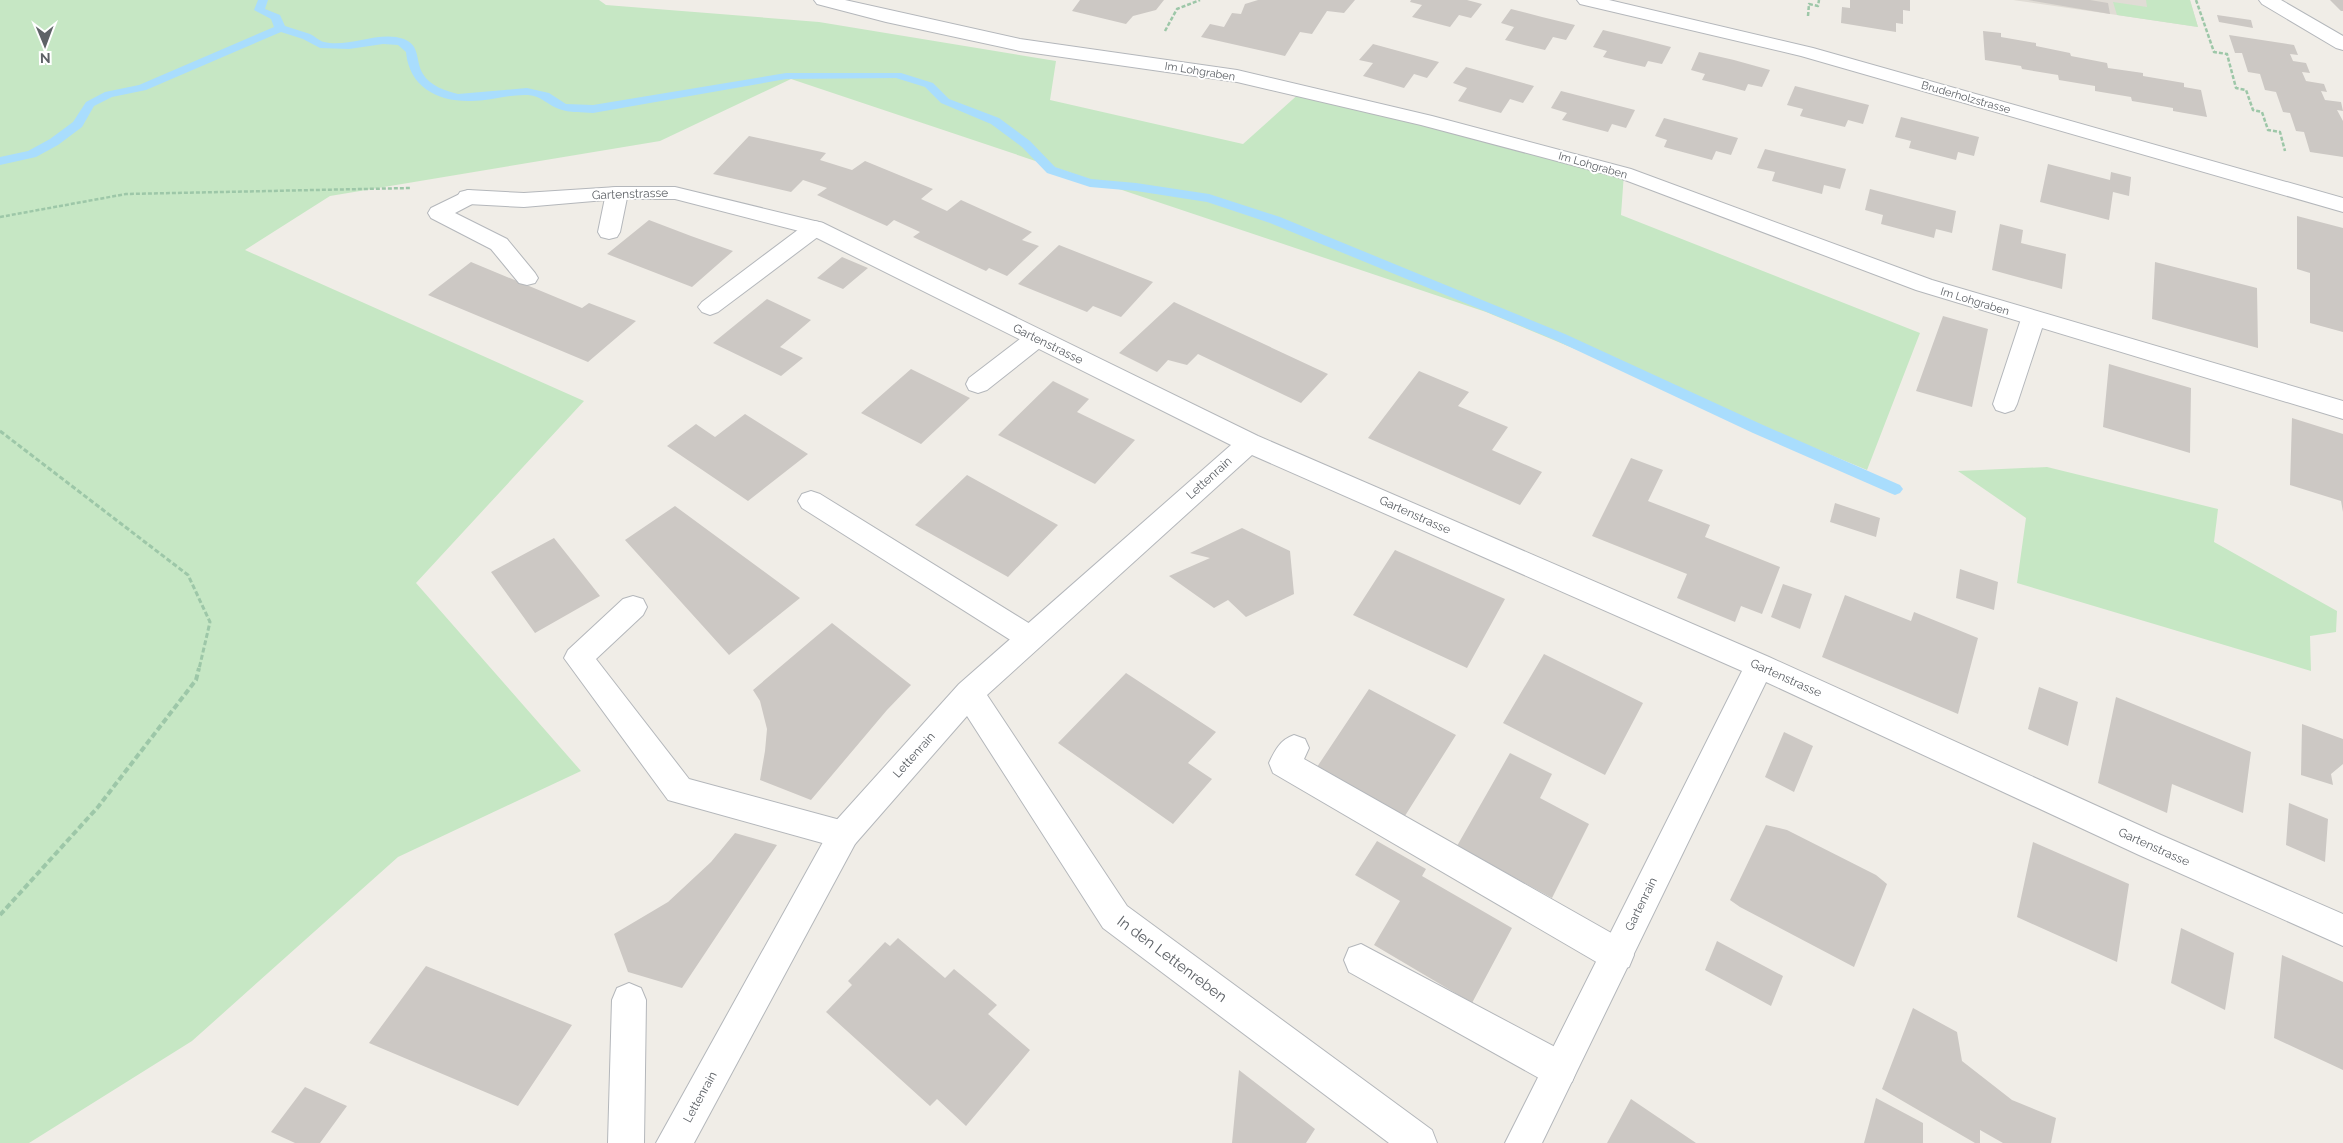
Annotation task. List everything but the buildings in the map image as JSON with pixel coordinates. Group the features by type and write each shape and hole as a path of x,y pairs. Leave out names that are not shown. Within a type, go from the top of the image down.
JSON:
{"street":[{"name":"Im Lohgraben","path":"823,0 886,16 1020,45 1237,76 1435,122 1624,173 1924,285 2343,410"},
{"name":"Bruderholzstrasse","path":"1586,0 1806,52 2343,206"},
{"path":"2268,0 2343,44"},
{"path":"608,232 617,193"},
{"name":"Gartenstrasse","path":"468,197 524,200 617,193 675,193 815,228 1249,443 1759,666 2150,845 2343,930"},
{"path":"468,197 439,212 499,244 527,278"},
{"path":"710,307 815,228"},
{"path":"2005,404 2033,319"},
{"path":"978,384 1037,338"},
{"name":"Lettenrain","path":"674,1143 844,834 969,692 1249,443"},
{"path":"811,501 1030,638"},
{"path":"633,607 578,658 679,790 844,834"},
{"name":"Gartenrain","path":"1523,1143 1759,666"},
{"name":"In den Lettenreben","path":"969,692 1115,918 1419,1143"},
{"path":"1294,748 1284,764 1617,954"},
{"path":"1361,960 1559,1070"},
{"path":"626,1143 629,1000"}],"path":[{"path":"1808,16 1809,4 1818,6 1819,0"},
{"path":"2196,0 2214,52 2227,54 2236,88 2246,90 2252,110 2262,112 2268,130 2280,132 2296,192"},
{"path":"0,217 126,194 410,188 468,197"},
{"path":"0,431 188,575 210,622 196,680 98,807 0,914"}],"shaded area":[{"path":"2013,0 2190,0 2198,27 2117,15"}],"green space":[{"path":"0,0 599,0 606,5 819,22 1056,61 1050,100 1243,144 1302,91 1624,173 1621,215 1920,333 1867,470 1486,312 791,79 660,141 330,196 245,250 584,401 416,583 581,771 398,857 192,1041 29,1143 0,1143"},
{"path":"2146,0 2190,0 2198,27 2117,15 2113,2 2147,7"},
{"path":"2047,467 2218,509 2214,542 2337,611 2336,632 2310,636 2311,671 2017,583 2026,518 1958,471"}],"waterway":[{"path":"263,0 259,10 276,17 280,28"},
{"path":"0,161 32,154 54,142 78,124 90,104 109,94 142,88 280,28"},
{"path":"280,28 307,37 320,45 349,46 383,41 401,42 412,51 416,71 424,83 444,94 458,98 527,92 545,95 559,105 573,108 593,109 786,76 897,75 929,85 945,101 995,121 1026,144 1051,170 1090,183 1136,187 1209,198 1275,220 1560,337 1758,429 1895,489"}]}
